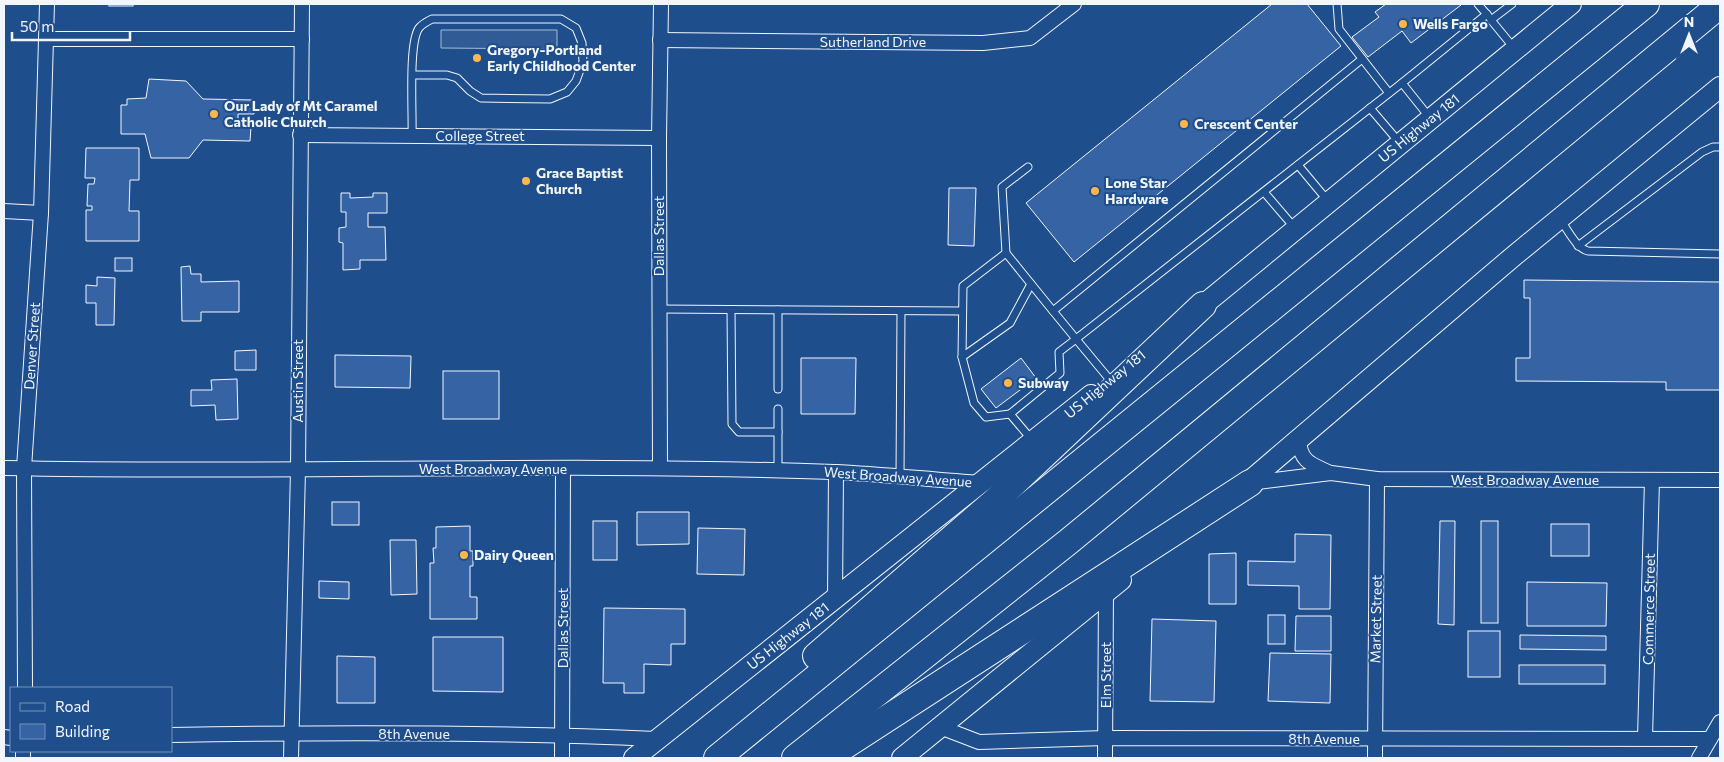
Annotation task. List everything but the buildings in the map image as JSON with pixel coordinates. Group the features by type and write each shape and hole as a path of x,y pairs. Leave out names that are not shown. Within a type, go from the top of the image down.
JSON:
{"highway":[{"path":"717,758 1646,4"},
{"path":"795,758 1068,542 1714,10"},
{"path":"698,758 995,501 1203,306"},
{"path":"826,758 1250,483"}],"main road":[{"name":"US Highway 181","path":"634,758 1203,306 1571,4"},
{"path":"902,758 1106,591 1250,483 1559,219 1720,87"}],"street":[{"name":"Denver Street","path":"24,687 24,468 41,213 47,4"},
{"name":"Austin Street","path":"291,758 298,470 302,4"},
{"name":"Dallas Street","path":"660,468 659,138 661,4"},
{"name":"Sutherland Drive","path":"660,40 983,42 1030,38 1074,4"},
{"path":"47,39 302,39"},
{"name":"College Street","path":"300,135 659,138"},
{"path":"4,211 41,213"},
{"name":"West Broadway Avenue","path":"1299,441 1300,452 1308,462 1331,473"},
{"name":"West Broadway Avenue","path":"4,468 298,470 660,468 836,472 982,483"},
{"name":"Dallas Street","path":"562,758 563,468"},
{"path":"835,599 836,472"},
{"name":"West Broadway Avenue","path":"1250,483 1331,473 1377,479 1720,480"},
{"name":"Market Street","path":"1375,758 1377,479"},
{"name":"Commerce Street","path":"1646,738 1652,480"},
{"name":"Elm Street","path":"1105,758 1106,591"},
{"path":"1699,758 1720,722"},
{"name":"8th Avenue","path":"940,727 979,742 1106,738 1375,740 1646,738 1710,740"},
{"name":"8th Avenue","path":"172,735 292,733 563,735 656,739"}],"lane":[{"path":"1337,4 1339,29 1389,92"},
{"path":"1478,4 1515,49"},
{"path":"1006,253 962,286 962,357 974,403 986,417 1010,414 1060,373 1059,352 1389,92 1489,17 1512,4"},
{"path":"412,136 413,44 420,27 432,19 561,19 576,28 582,43 583,62 576,81 566,92 550,99 481,98 470,92 457,78 447,75 413,75"},
{"path":"1053,311 1362,59"},
{"path":"1402,83 1431,119"},
{"path":"1370,108 1400,144"},
{"path":"1578,246 1702,152 1720,147"},
{"path":"1298,165 1329,202"},
{"path":"1028,167 1002,187 1006,253 1110,380"},
{"path":"1264,192 1296,229"},
{"path":"1559,219 1582,250 1720,254"},
{"path":"962,357 1010,323 1030,284"},
{"path":"660,309 962,311"},
{"path":"732,310 732,424 739,432 778,432"},
{"path":"778,310 778,389"},
{"path":"900,477 902,311"},
{"path":"778,409 778,471"},
{"path":"1010,414 1033,442"}],"shaded area":[{"path":"441,30 557,30 557,49 441,48"}],"place":[{"name":"Wells Fargo","path":"1403,24"},
{"name":"Gregory-Portland Early Childhood Center","path":"477,58"},
{"name":"Our Lady of Mt Caramel Catholic Church","path":"214,114"},
{"name":"Crescent Center","path":"1184,124"},
{"name":"Grace Baptist Church","path":"526,181"},
{"name":"Lone Star Hardware","path":"1095,191"},
{"name":"Subway","path":"1008,383"},
{"name":"Dairy Queen","path":"464,555"}]}
